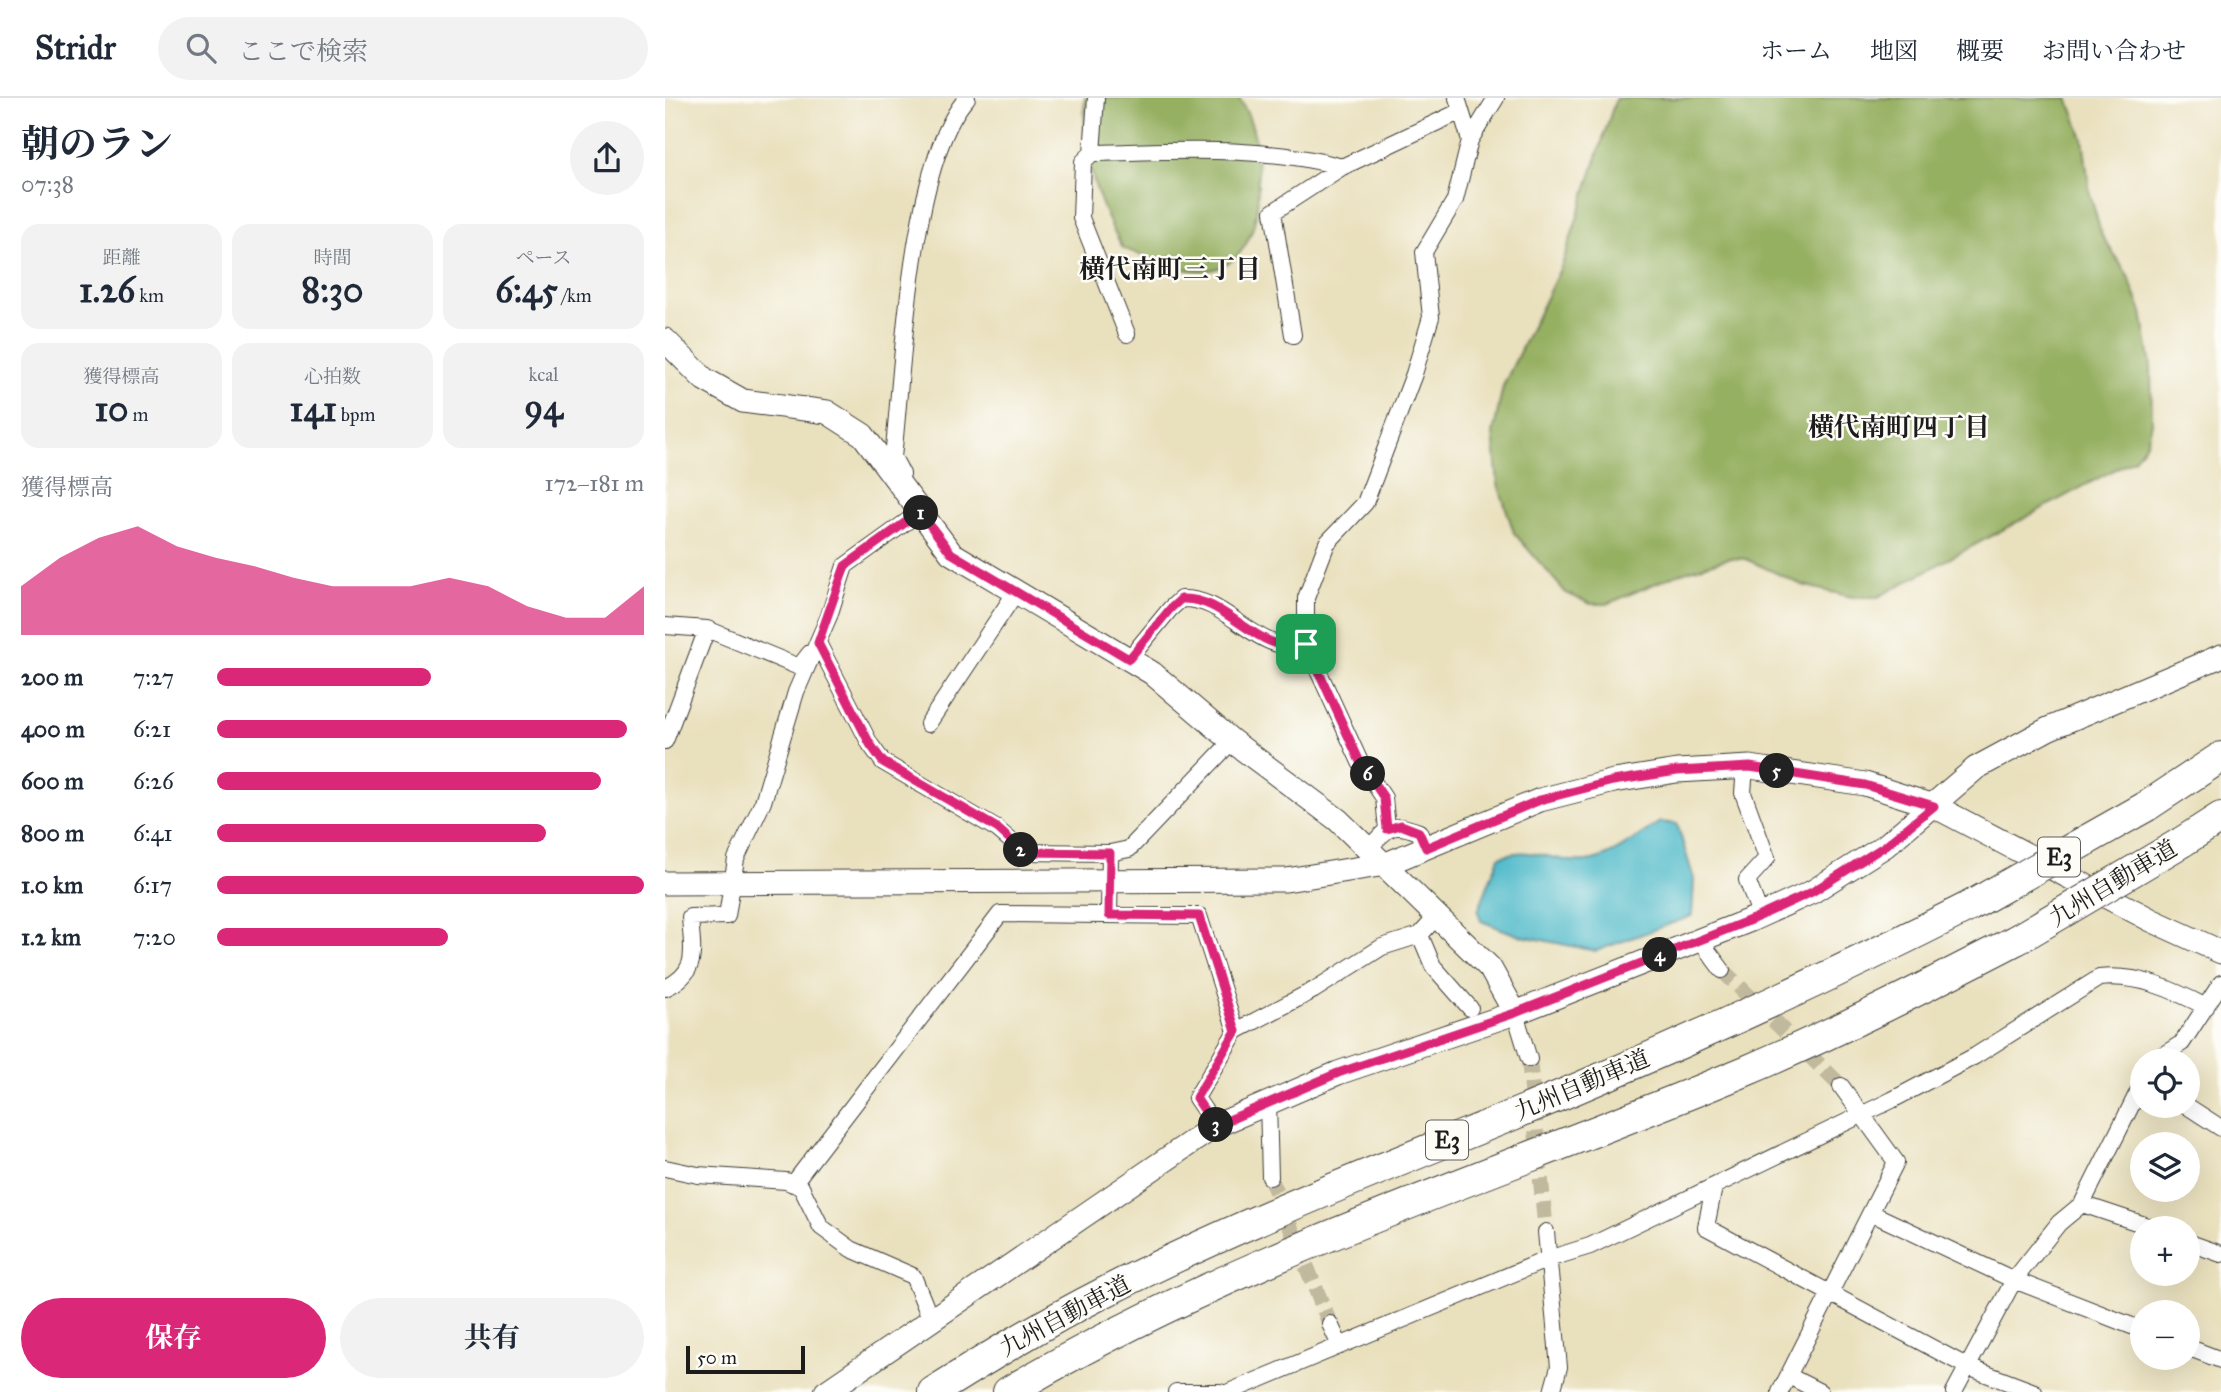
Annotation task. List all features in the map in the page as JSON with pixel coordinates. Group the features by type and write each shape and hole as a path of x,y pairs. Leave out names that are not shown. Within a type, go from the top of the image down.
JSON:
{"highway":[{"name":"九州自動車道","path":"933,1392 1003,1348 1102,1294 1200,1246 1713,1030 1971,906 2147,806 2221,757"},
{"name":"九州自動車道","path":"1009,1392 1099,1342 1330,1233 1749,1069 1897,1002 2018,939 2221,817"},
{"path":"1024,1392 1099,1342"}],"street":[{"path":"920,512 893,457 914,262 928,180 953,121 967,98"},
{"path":"1093,153 1096,98"},
{"path":"1387,829 1384,798 1360,762 1306,644 1306,598 1309,583 1327,543 1365,502 1414,373 1431,317 1424,253 1455,200 1470,140 1496,98"},
{"path":"1293,335 1273,212 1342,167 1459,104 1470,140"},
{"path":"1128,334 1081,218 1083,162 1093,153 1203,150 1311,158 1342,167"},
{"path":"665,341 704,379 743,401 827,412 863,435 951,553 1152,673 1232,741 1338,820 1490,968 1515,1013 1529,1059"},
{"path":"665,988 679,982 690,968 690,917 727,916 736,859 762,802 796,692 818,643 845,566 920,512"},
{"path":"928,724 1016,592"},
{"path":"1129,659 1181,599 1206,601 1269,642 1292,648 1306,644"},
{"path":"665,626 707,629 799,667 818,643"},
{"path":"665,741 707,629"},
{"path":"818,643 870,744 883,762 997,828 1024,852 1110,853 1129,849 1232,741"},
{"path":"826,1392 1215,1126 1338,1073 1515,1013 1761,916 1812,892 1885,846 1976,768 2048,729 2221,656"},
{"path":"665,884 1286,880 1386,864 1540,800 1613,781 1677,771 1745,767 1865,785 1934,806 2151,919 2221,952"},
{"path":"1745,767 1744,793 1767,858 1747,880 1761,916"},
{"path":"1368,849 1387,829 1401,825 1419,832 1426,848"},
{"path":"1109,915 1110,853"},
{"path":"793,1184 1000,914 1199,916 1236,1031"},
{"path":"1215,1126 1196,1098 1236,1031 1314,990 1382,947 1420,934 1438,915"},
{"path":"1420,934 1433,967 1471,1008"},
{"path":"1699,939 1722,970"},
{"path":"1229,1392 1548,1259 1590,1246 1714,1187 1975,1056 2099,978 2121,975 2171,989 2206,1007"},
{"path":"2174,1048 2182,1043 2221,983"},
{"path":"1780,1392 1896,1162 1864,1113 1841,1086"},
{"path":"1268,1102 1270,1177"},
{"path":"1954,1392 2014,1280 2059,1223 2082,1204 2130,1108"},
{"path":"2200,1114 2221,1128"},
{"path":"665,1168 698,1175 801,1187 821,1227 851,1249 913,1276 931,1320"},
{"path":"1714,1187 1706,1227 1968,1367 2034,1392"},
{"path":"2082,1204 2130,1220"},
{"path":"1871,1213 2014,1280 2130,1325"},
{"path":"1546,1232 1559,1367 1552,1392"},
{"path":"2200,1246 2221,1254"},
{"path":"1331,1324 1340,1346"},
{"path":"2200,1352 2221,1360"},
{"path":"1789,1376 1820,1392"},
{"path":"1176,1392 1220,1392"}],"green space":[{"path":"1085,98 1239,98 1250,120 1257,150 1257,204 1249,237 1231,262 1200,271 1165,264 1123,248 1105,212 1092,176 1085,138"},
{"path":"1616,98 2068,98 2083,139 2090,194 2102,236 2127,274 2142,312 2151,366 2152,423 2147,442 2134,459 1878,597 1852,597 1802,585 1746,559 1729,558 1675,575 1607,604 1591,604 1566,593 1514,533 1498,484 1493,434 1503,386 1562,265"}],"water":[{"path":"1660,822 1677,824 1694,879 1692,916 1596,951 1517,935 1481,921 1478,911 1499,857 1534,853 1564,860 1586,861 1615,851"}],"tunnel":[{"path":"1722,970 1841,1086"},
{"path":"1529,1059 1546,1232"},
{"path":"1270,1177 1330,1324"}],"district":[{"name":"横代南町三丁目","path":"1170,269"},
{"name":"横代南町四丁目","path":"1899,427"}],"route":[{"path":"920,512 951,553 1129,659 1181,599 1195,598 1206,601 1269,642 1292,648 1306,644 1360,762 1384,798 1387,829 1401,825 1419,832 1426,848 1540,800 1613,781 1677,771 1750,767 1865,785 1934,806 1885,846 1812,892 1753,919 1515,1013 1338,1073 1215,1126 1196,1098 1236,1031 1199,916 1109,915 1110,853 1024,852 997,828 883,762 870,744 818,643 845,566 920,512"}]}
